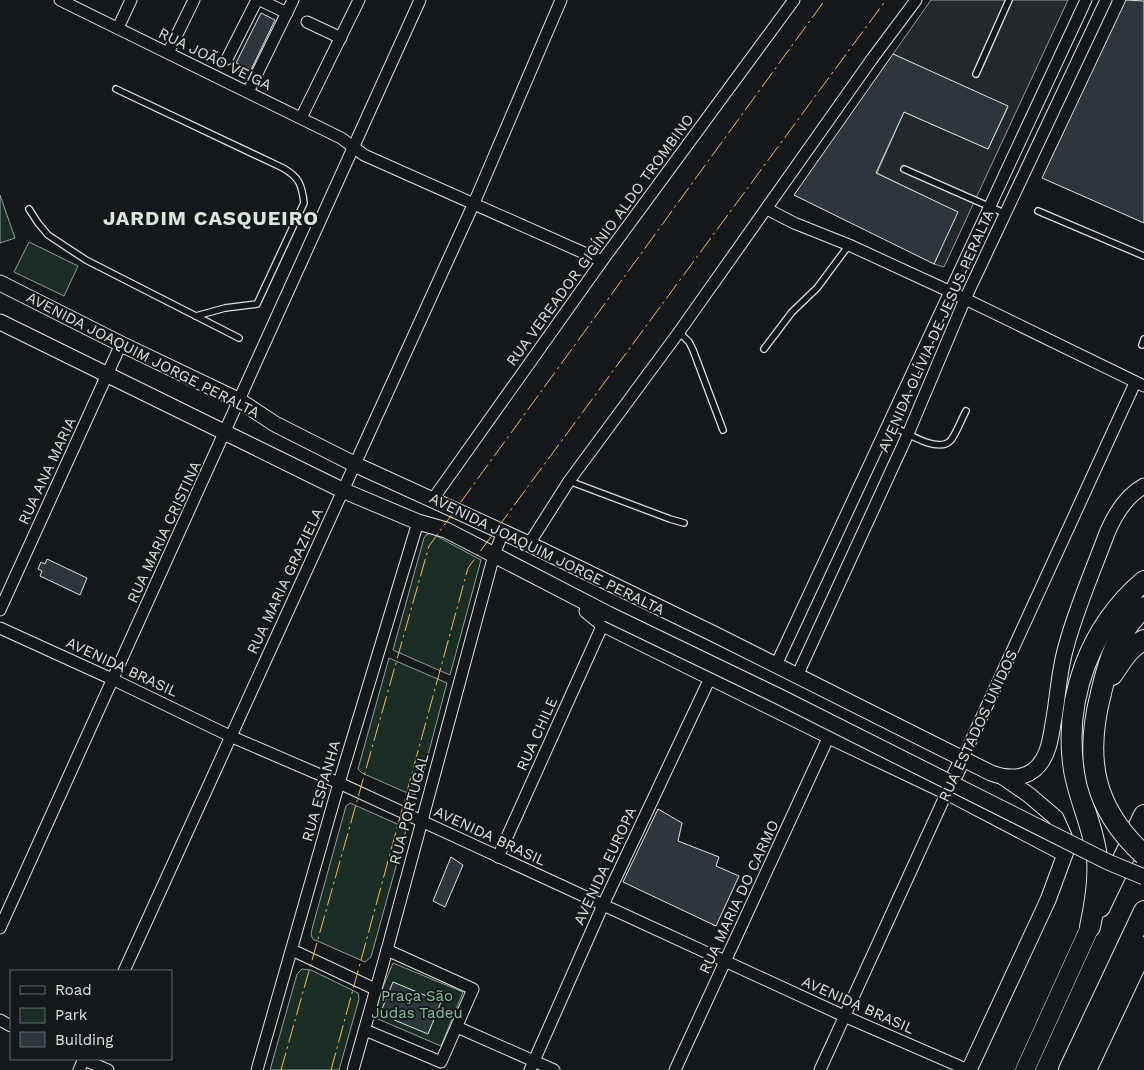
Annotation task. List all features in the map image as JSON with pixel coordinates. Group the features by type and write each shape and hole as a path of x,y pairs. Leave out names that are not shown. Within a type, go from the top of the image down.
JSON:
{"highway":[{"path":"1090,927 1095,903 1097,858 1074,770 1072,726 1074,704 1079,682 1096,641 1120,604 1144,581"},
{"path":"1144,607 1136,614 1115,644 1095,718 1092,744 1094,770 1101,796 1113,819 1128,840 1144,855"},
{"path":"1101,693 1127,654 1144,640"},
{"path":"1090,927 1144,815"},
{"path":"1069,1070 1144,911"},
{"path":"1086,1070 1141,954"}],"main road":[{"path":"1026,1070 1090,927"}],"street":[{"name":"RUA JOÃO VEIGA","path":"60,0 341,138 364,155 602,261"},
{"path":"118,28 131,0"},
{"path":"168,53 194,0"},
{"path":"227,59 258,0 287,13"},
{"path":"248,92 293,0"},
{"path":"301,118 359,0"},
{"name":"RUA MARIA CRISTINA","path":"0,928 112,679 226,433 420,0"},
{"name":"RUA MARIA GRAZIELA","path":"124,970 474,203 561,0"},
{"name":"RUA VEREADOR GIGÍNIO ALDO TROMBINO","path":"433,499 602,261 794,0"},
{"path":"529,544 569,481 916,0"},
{"name":"AVENIDA OLÍVIA DE JESUS PERALTA","path":"776,665 1086,0"},
{"name":"AVENIDA OLÍVIA DE JESUS PERALTA","path":"797,676 908,434 964,299 1106,0"},
{"path":"307,22 341,38"},
{"path":"767,209 794,223 849,245 951,292 1140,384"},
{"name":"AVENIDA JOAQUIM JORGE PERALTA","path":"0,283 240,401 276,424 354,464 529,544 1003,777 1029,795 1056,818 1064,836 1065,854 947,792 829,736 711,676 606,619 569,595 446,530 418,522 342,490 0,322"},
{"name":"RUA ANA MARIA","path":"0,610 121,344"},
{"name":"RUA ESTADOS UNIDOS","path":"820,1070 947,792 1140,384"},
{"path":"1003,777 1017,777 1029,774 1039,766 1047,752 1056,705 1059,674 1066,646 1113,517 1124,503 1144,486"},
{"path":"856,494 876,504"},
{"name":"RUA ESPANHA","path":"257,1070 339,783 418,522"},
{"name":"RUA PORTUGAL","path":"353,1070 375,988 388,950 421,822 494,555 502,532"},
{"name":"AVENIDA JOAQUIM JORGE PERALTA","path":"606,619 778,696 1108,862 1144,877"},
{"name":"RUA CHILE","path":"498,857 606,619"},
{"name":"AVENIDA BRASIL","path":"0,628 230,736 339,783 844,1016 969,1070"},
{"name":"AVENIDA EUROPA","path":"532,1065 603,905 711,676"},
{"name":"RUA MARIA DO CARMO","path":"675,1070 829,736"},
{"path":"969,1070 1048,900 1065,854"},
{"path":"292,950 375,988"},
{"path":"365,1030 442,1062 473,989 388,950"},
{"path":"458,1027 532,1065 554,1070"},
{"path":"82,1062 108,1070"}],"lane":[{"path":"976,74 1009,0"},
{"path":"116,89 283,168 292,173 302,187 304,204 257,304 225,308 196,316"},
{"path":"904,169 1004,213"},
{"path":"29,209 48,235 86,260 239,338"},
{"path":"1038,211 1144,256"},
{"path":"764,349 792,312 816,288 849,245"},
{"path":"678,332 685,336 693,350 723,430"},
{"path":"889,424 936,446 944,445 950,440 966,411"},
{"path":"569,481 684,523"}],"green space":[{"path":"0,195 15,238 0,243"},
{"path":"29,242 78,266 64,296 14,272"},
{"path":"431,533 481,560 450,675 393,650 424,538"},
{"path":"389,658 447,683 418,793 412,795 362,773 358,769"},
{"path":"350,803 404,827 406,830 371,957 365,962 313,939 311,935 346,806"},
{"name":"Praça São Judas Tadeu","path":"393,963 463,992 441,1046 371,1016"},
{"path":"302,969 311,970 358,993 359,999 339,1070 270,1070 297,974"}],"shaded area":[{"path":"931,0 1068,0 944,267 934,264 957,212 877,173 904,112 988,149 1008,107 893,54"}],"building":[{"path":"1126,0 1144,1 1144,223 1042,178"},
{"path":"261,13 275,20 251,70 236,63"},
{"path":"893,54 1008,106 988,149 904,112 876,173 958,212 934,264 794,195"},
{"path":"47,559 87,578 80,595 40,576 42,571 38,569 41,562 45,564"},
{"path":"658,809 682,823 678,841 719,857 716,866 739,876 716,926 623,882"},
{"path":"451,857 463,865 445,907 433,901"},
{"path":"393,982 441,1002 428,1034 380,1014"}],"power":[{"path":"281,1070 429,546 825,0"},
{"path":"331,1070 468,568 886,0"}],"district":[{"name":"JARDIM CASQUEIRO","path":"211,218"}]}
